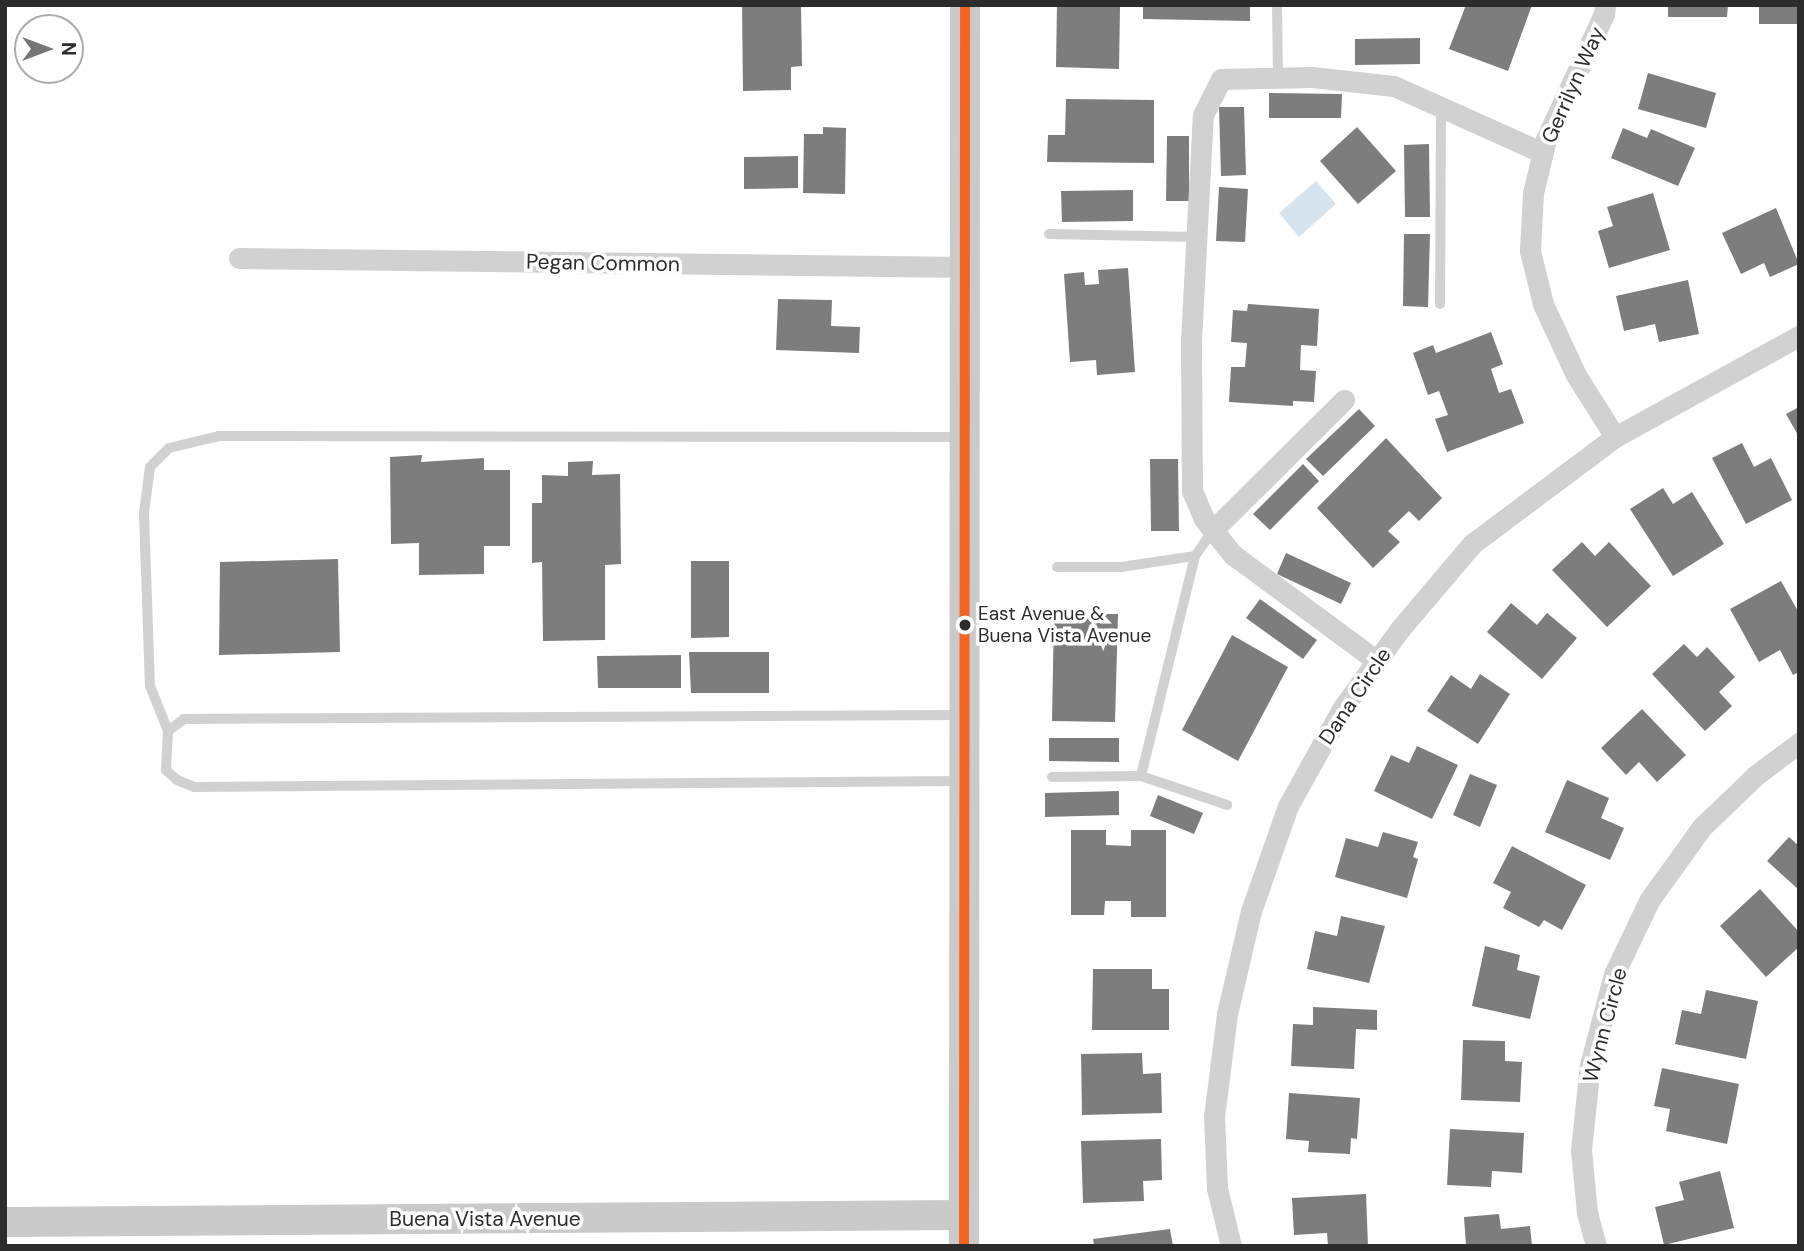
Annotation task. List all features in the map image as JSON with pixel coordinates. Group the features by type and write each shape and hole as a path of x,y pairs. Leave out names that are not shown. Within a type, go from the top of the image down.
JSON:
{"main road":[{"path":"964,1246 965,5"},
{"name":"Buena Vista Avenue","path":"5,1222 964,1215"}],"street":[{"name":"Gerrilyn Way","path":"1605,5 1604,14 1546,139 1533,193 1530,251 1543,304 1576,375 1615,437"},
{"path":"1377,660 1233,555 1204,519 1192,491 1191,341 1203,115 1221,79 1312,77 1394,86 1543,153"},
{"name":"Pegan Common","path":"239,258 966,267"},
{"name":"Dana Circle","path":"1231,1246 1217,1188 1214,1116 1227,1014 1251,911 1288,806 1342,709 1377,660 1472,544 1615,437 1799,335"},
{"path":"1213,530 1344,400"},
{"name":"Wynn Circle","path":"1596,1246 1587,1213 1581,1150 1590,1065 1615,974 1650,900 1702,827 1756,775 1799,743"}],"lane":[{"path":"1277,5 1278,77"},
{"path":"1440,304 1441,108"},
{"path":"1049,234 1197,237"},
{"path":"964,781 194,787 177,780 166,770 168,732 150,686 144,513 150,467 169,448 219,436 966,437"},
{"path":"1141,776 1195,556 1213,530"},
{"path":"1057,567 1121,567 1195,556"},
{"path":"168,732 184,719 965,715"},
{"path":"1052,777 1141,776 1227,804"}],"shaded area":[{"path":"1316,181 1336,204 1299,237 1279,213"}],"building":[{"path":"742,5 801,5 802,66 791,67 791,90 743,91"},
{"path":"1057,5 1120,5 1119,69 1056,67"},
{"path":"1143,5 1250,5 1250,21 1143,19"},
{"path":"1466,5 1532,5 1508,71 1449,49"},
{"path":"1668,5 1728,5 1727,17 1668,17"},
{"path":"1759,5 1799,5 1799,24 1759,24"},
{"path":"1420,38 1420,64 1355,65 1355,39"},
{"path":"1648,73 1716,93 1706,128 1638,109"},
{"path":"1269,93 1342,94 1341,118 1269,118"},
{"path":"1066,99 1154,100 1154,163 1047,162 1048,135 1065,135"},
{"path":"1219,107 1244,107 1246,175 1221,176"},
{"path":"823,127 846,128 845,194 803,193 804,134 823,134"},
{"path":"1357,127 1396,171 1358,204 1320,161"},
{"path":"1623,128 1647,138 1651,129 1695,148 1678,186 1611,158"},
{"path":"1167,136 1189,136 1189,201 1166,201"},
{"path":"1429,144 1430,217 1405,217 1404,145"},
{"path":"798,156 798,188 744,189 744,157"},
{"path":"1219,187 1248,189 1245,242 1216,241"},
{"path":"1133,190 1133,221 1062,222 1061,191"},
{"path":"1653,193 1670,250 1609,268 1598,231 1613,226 1607,207"},
{"path":"1776,208 1799,264 1770,277 1764,263 1741,274 1722,233"},
{"path":"1404,234 1430,234 1428,307 1403,306"},
{"path":"1128,268 1135,372 1097,375 1096,360 1070,362 1064,274 1084,272 1085,285 1099,284 1098,270"},
{"path":"1688,280 1699,334 1659,342 1655,324 1624,331 1616,296"},
{"path":"778,299 832,300 831,326 860,327 859,353 776,350"},
{"path":"1248,304 1319,309 1317,346 1301,345 1300,370 1316,371 1314,402 1293,401 1293,406 1229,402 1231,367 1245,367 1247,343 1231,342 1233,310 1247,311"},
{"path":"1491,332 1503,364 1491,369 1499,393 1511,389 1524,423 1447,452 1435,419 1448,415 1439,391 1428,395 1413,353 1433,345 1436,353"},
{"path":"1799,407 1799,437 1786,414"},
{"path":"1359,409 1375,426 1323,476 1306,459"},
{"path":"1386,438 1442,498 1419,521 1409,511 1388,531 1400,542 1373,568 1317,508"},
{"path":"1742,443 1754,467 1771,458 1792,500 1746,524 1712,458"},
{"path":"422,455 421,462 484,458 484,470 510,470 510,546 484,546 484,574 419,575 419,543 391,544 390,457"},
{"path":"1150,459 1178,459 1179,531 1151,531"},
{"path":"593,461 592,475 620,474 621,564 605,565 605,640 543,641 542,562 532,563 532,503 542,503 542,475 568,476 568,462"},
{"path":"1303,464 1319,481 1270,530 1253,514"},
{"path":"1663,488 1673,504 1692,492 1724,544 1673,576 1630,509"},
{"path":"1582,542 1595,556 1609,542 1651,586 1607,627 1552,570"},
{"path":"1286,553 1351,583 1341,604 1277,574"},
{"path":"338,559 340,652 219,655 220,562"},
{"path":"691,561 729,561 729,637 691,638"},
{"path":"1781,581 1799,613 1799,672 1793,675 1780,650 1759,662 1730,609"},
{"path":"1260,599 1317,640 1303,659 1246,618"},
{"path":"1511,603 1537,625 1547,613 1577,638 1542,679 1487,632"},
{"path":"1054,614 1118,614 1115,722 1052,721"},
{"path":"1232,635 1288,667 1238,761 1182,730"},
{"path":"1684,644 1697,657 1707,647 1735,677 1719,692 1732,706 1705,731 1652,674"},
{"path":"689,652 769,652 769,693 691,693"},
{"path":"681,655 681,688 598,688 597,656"},
{"path":"1480,674 1510,694 1478,744 1427,711 1451,675 1471,689"},
{"path":"1642,709 1686,755 1657,782 1639,762 1626,775 1601,748"},
{"path":"1049,738 1119,738 1119,762 1049,761"},
{"path":"1417,746 1458,765 1432,819 1374,791 1391,755 1409,763"},
{"path":"1470,774 1497,785 1480,827 1453,815"},
{"path":"1567,780 1609,798 1601,818 1624,828 1610,860 1545,832"},
{"path":"1119,791 1119,815 1045,817 1045,793"},
{"path":"1158,795 1203,813 1194,834 1150,816"},
{"path":"1071,830 1106,830 1106,845 1131,846 1131,830 1166,830 1166,917 1131,917 1131,901 1105,901 1104,915 1071,915"},
{"path":"1383,832 1418,842 1413,857 1418,859 1407,898 1335,877 1346,838 1378,847"},
{"path":"1789,837 1799,846 1799,890 1767,861"},
{"path":"1512,846 1586,885 1562,930 1544,920 1539,927 1503,908 1511,892 1493,883"},
{"path":"1760,889 1799,932 1799,947 1766,977 1720,926"},
{"path":"1341,916 1385,926 1369,983 1307,969 1315,931 1337,936"},
{"path":"1485,946 1520,955 1517,970 1540,976 1530,1019 1472,1006"},
{"path":"1093,969 1152,969 1152,989 1169,989 1169,1030 1092,1030"},
{"path":"1706,990 1758,1001 1746,1059 1675,1044 1682,1010 1701,1014"},
{"path":"1313,1007 1377,1010 1377,1030 1356,1029 1354,1069 1291,1066 1293,1024 1313,1025"},
{"path":"1463,1040 1505,1041 1505,1061 1522,1062 1520,1102 1461,1100"},
{"path":"1142,1053 1143,1074 1161,1073 1162,1113 1082,1115 1081,1054"},
{"path":"1662,1068 1739,1084 1727,1144 1666,1131 1670,1109 1654,1106"},
{"path":"1289,1093 1360,1098 1357,1139 1351,1138 1350,1154 1308,1152 1309,1141 1286,1139"},
{"path":"1450,1129 1524,1133 1522,1173 1492,1171 1491,1187 1447,1185"},
{"path":"1161,1139 1162,1180 1143,1181 1144,1201 1083,1203 1081,1141"},
{"path":"1720,1171 1734,1228 1664,1245 1655,1207 1684,1200 1679,1182"},
{"path":"1366,1194 1368,1246 1328,1246 1327,1233 1294,1235 1292,1198"},
{"path":"1499,1214 1501,1229 1530,1226 1532,1246 1466,1246 1464,1217"},
{"path":"1170,1229 1173,1246 1094,1246 1093,1239"}],"transit line":[{"path":"964,1246 965,5"}],"place":[{"name":"East Avenue & Buena Vista Avenue","path":"965,625"}]}
